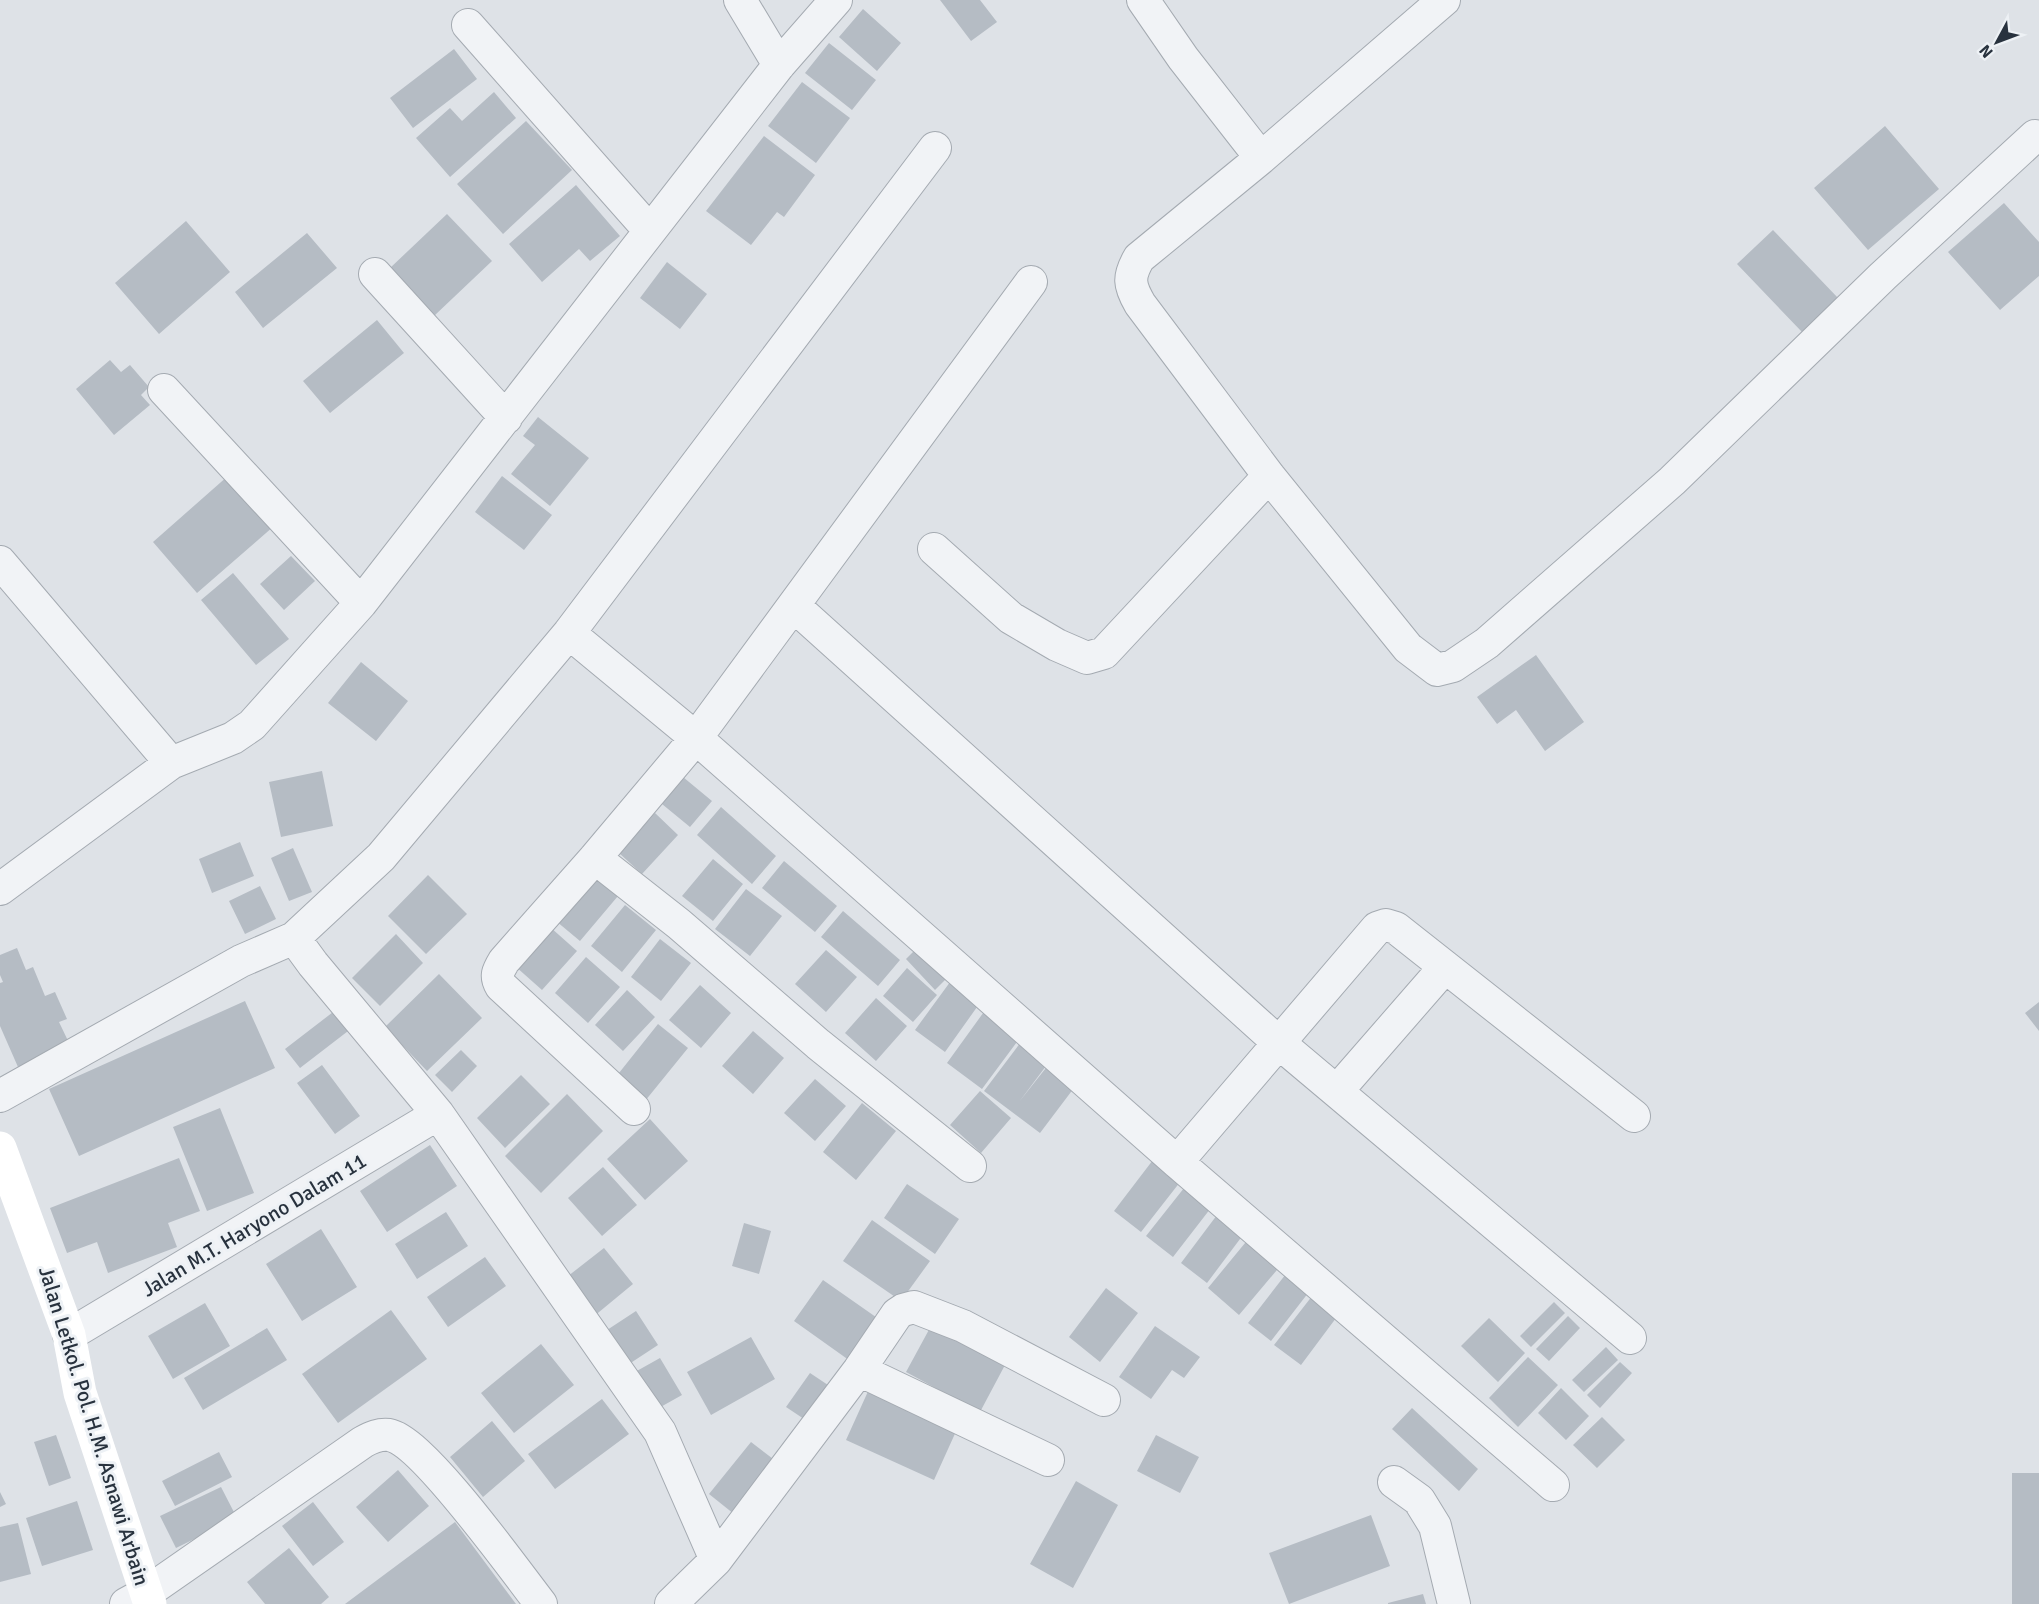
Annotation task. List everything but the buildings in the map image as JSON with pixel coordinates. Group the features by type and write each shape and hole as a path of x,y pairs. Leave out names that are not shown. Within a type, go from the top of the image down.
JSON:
{"street":[{"path":"740,0 779,64"},
{"path":"0,889 171,763 233,738 252,725 361,603 779,64 836,0"},
{"path":"1143,0 1183,58 1261,158"},
{"path":"1444,0 1261,158 1139,258 1132,271 1131,289 1269,476 1408,648 1437,670 1453,666 1486,644 1672,481 1883,276 2035,136"},
{"path":"468,26 650,231"},
{"path":"0,1096 241,961 294,938 381,856 568,633 935,148"},
{"path":"375,274 506,418"},
{"path":"634,1109 501,986 497,980 497,972 696,738 1031,282"},
{"path":"164,390 361,603"},
{"path":"934,549 1011,618 1057,645 1087,658 1104,653 1269,476"},
{"path":"0,562 171,763"},
{"path":"794,606 1279,1043 1630,1338"},
{"path":"568,633 696,738 1177,1162 1553,1485"},
{"path":"595,858 680,924 818,1044 970,1166"},
{"path":"1177,1162 1377,928 1386,925 1396,928 1634,1116"},
{"path":"294,938 438,1114 660,1432 716,1560"},
{"path":"1337,1091 1445,966"},
{"name":"Jalan M.T. Haryono Dalam 11","path":"69,1335 438,1114"},
{"name":"Jalan Letkol. Pol. H.M. Asnawi Arbain","path":"0,1148 69,1335 80,1393 140,1600"},
{"path":"671,1604 716,1560 859,1370 897,1314 903,1310 914,1307 963,1326 1104,1400"},
{"path":"859,1370 1048,1460"},
{"path":"140,1600 363,1442 376,1435 391,1435 408,1445 429,1465 541,1604"},
{"path":"1394,1482 1419,1500 1435,1526 1454,1604"}]}
